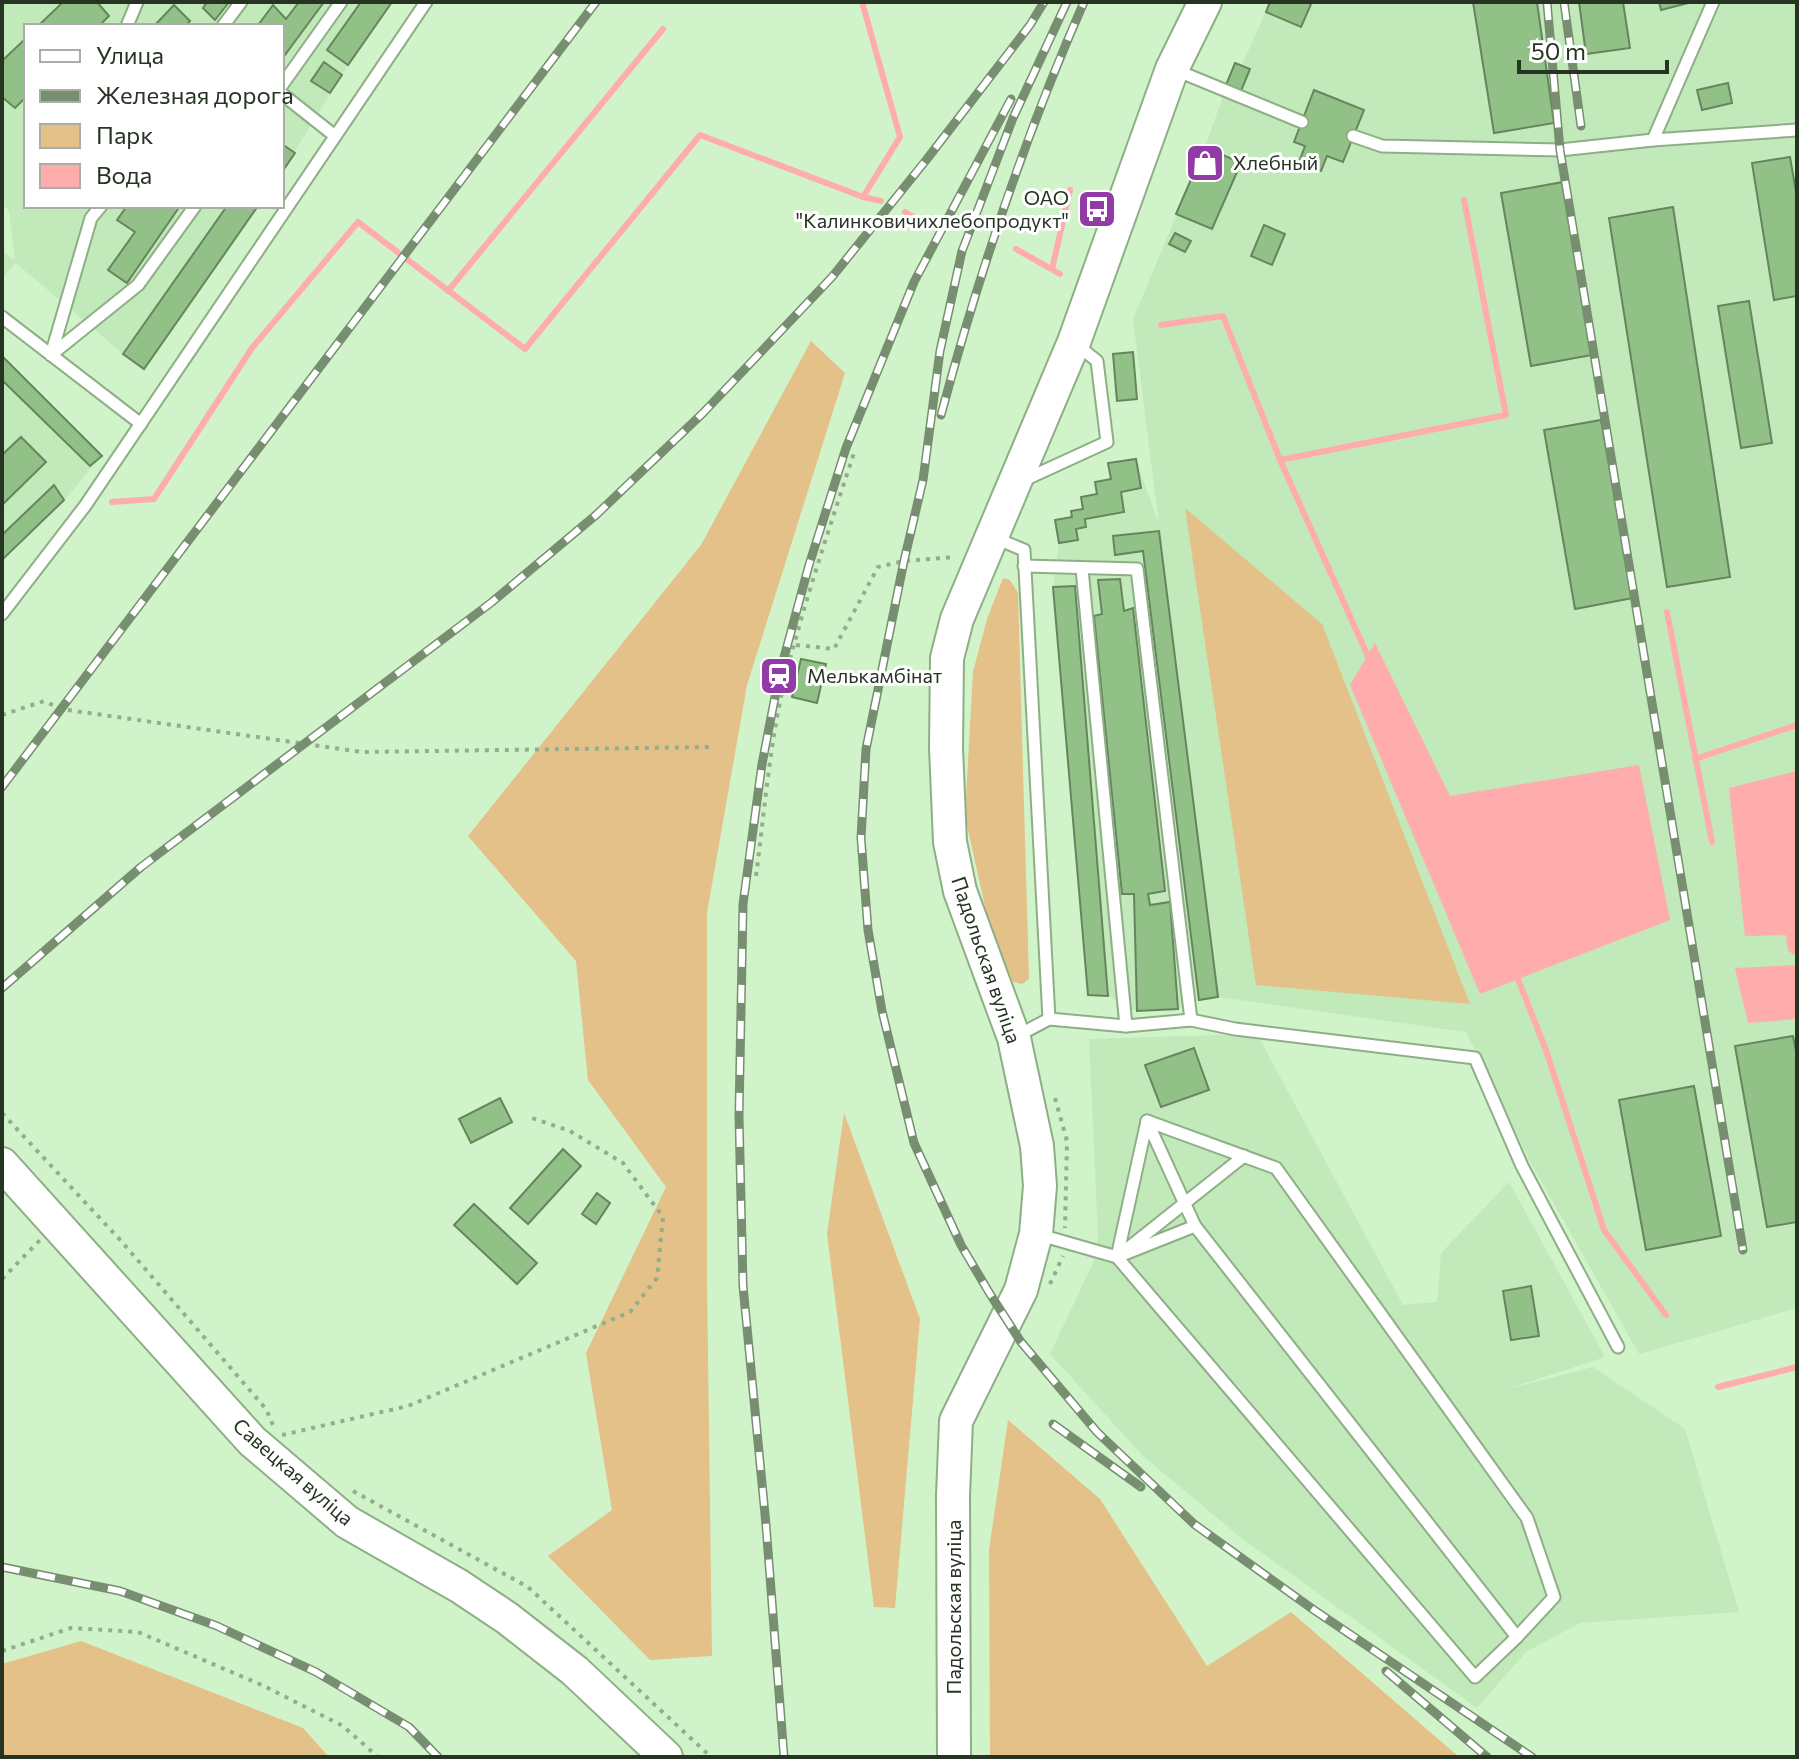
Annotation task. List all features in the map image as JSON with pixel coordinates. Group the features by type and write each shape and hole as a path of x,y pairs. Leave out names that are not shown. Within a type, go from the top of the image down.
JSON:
{"main road":[{"name":"Падольская вуліца","path":"954,1757 953,1496 956,1421 1050,1238 1040,1186 1037,1146 1014,1038 960,891 950,842 946,748 947,658 957,619 1074,342 1172,69 1205,2"},
{"name":"Савецкая вуліца","path":"2,1164 252,1441 347,1522 459,1586 507,1618 575,1671 666,1757"}],"lane":[{"path":"128,24 137,2"},
{"path":"224,24 241,2"},
{"path":"284,82 341,2"},
{"path":"2,614 85,506 426,2"},
{"path":"1653,140 1713,2"},
{"path":"1172,69 1302,122"},
{"path":"284,96 335,136"},
{"path":"1353,136 1382,146 1560,150 1797,130"},
{"path":"51,355 91,218 99,208"},
{"path":"51,355 138,285 194,208"},
{"path":"2,317 141,424"},
{"path":"1014,484 1107,442 1097,361 1074,342"},
{"path":"988,545 1024,550 1049,1019"},
{"path":"1024,566 1137,569 1191,1020"},
{"path":"1082,569 1126,1026"},
{"path":"1014,1038 1049,1019 1126,1026 1191,1020 1235,1029 1475,1058 1522,1166 1618,1347"},
{"path":"1050,1238 1117,1257 1475,1677 1554,1597 1527,1518 1276,1168 1147,1121"},
{"path":"1117,1257 1147,1121"},
{"path":"1147,1121 1195,1226 1517,1637"},
{"path":"1117,1257 1244,1156"},
{"path":"1117,1257 1195,1226"}],"path":[{"path":"756,876 773,747 787,671 818,561 855,450"},
{"path":"796,645 834,649 878,567 988,545"},
{"path":"2,715 44,701 61,709 362,752 712,747"},
{"path":"1049,1288 1062,1261 1050,1238 1068,1206 1067,1141 1055,1098"},
{"path":"2,1113 122,1242 266,1409 277,1436 288,1444"},
{"path":"277,1436 408,1406 630,1312 657,1278 663,1217 623,1163 570,1131 529,1117"},
{"path":"2,1279 56,1224"},
{"path":"342,1485 528,1587 711,1757"},
{"path":"2,1651 71,1628 138,1632 264,1686 343,1726 378,1757"}],"shaded area":[{"path":"2,2 392,2 348,65 284,169 284,24 24,24 24,208 257,208 144,369 16,263 2,278 2,251 15,261 9,211 2,204"},
{"path":"1270,2 1797,2 1797,1308 1639,1354 1532,1165 1466,1032 1218,997 1199,1000 1178,1009 1137,1011 1108,996 1088,995 1053,587 1059,543 1055,520 1071,517 1071,511 1083,509 1081,497 1097,494 1095,482 1110,479 1108,463 1136,459 1159,525 1133,319 1205,147 1235,63 1242,65"},
{"path":"2,356 102,456 64,500 2,560"},
{"path":"1258,1036 1403,1305 1437,1302 1441,1253 1509,1182 1605,1357 1507,1389 1593,1367 1685,1429 1739,1612 1580,1623 1526,1652 1477,1708 1240,1537 1143,1456 1050,1354 1093,1263 1098,1236 1089,1039"}],"green space":[{"path":"811,341 845,373 747,685 707,913 707,1280 712,1656 650,1660 548,1556 612,1510 586,1353 666,1187 588,1080 576,961 468,836 701,545"},
{"path":"1185,508 1322,624 1470,1004 1256,985"},
{"path":"1003,578 1010,580 1018,593 1029,979 1022,984 1013,982 990,929 965,816 973,672 987,619"},
{"path":"844,1113 920,1319 895,1608 874,1607 827,1234"},
{"path":"1008,1420 1100,1499 1207,1666 1291,1612 1459,1757 990,1757 989,1550"},
{"path":"81,1641 303,1728 329,1757 2,1757 2,1664"}],"water":[{"path":"1375,643 1450,796 1639,765 1670,920 1480,994 1350,685"},
{"path":"1797,771 1797,935 1745,936 1729,788"},
{"path":"1797,965 1797,1019 1748,1023 1735,968"}],"building":[{"path":"63,2 97,2 109,16 101,24 40,24"},
{"path":"207,2 229,2 215,20 203,8"},
{"path":"299,2 324,2 284,56 284,24 259,24 273,5 286,19"},
{"path":"361,2 392,2 348,65 327,50"},
{"path":"1270,2 1312,2 1301,27 1266,12"},
{"path":"1473,2 1537,2 1554,123 1494,133"},
{"path":"1579,2 1623,2 1630,48 1586,54"},
{"path":"1659,2 1692,2 1661,10"},
{"path":"174,5 190,21 187,24 156,24"},
{"path":"24,40 24,99 15,108 2,97 2,61"},
{"path":"324,62 342,75 330,93 311,81"},
{"path":"1235,63 1250,69 1241,91 1226,85"},
{"path":"1728,83 1732,103 1702,110 1697,90"},
{"path":"1314,90 1364,110 1343,162 1327,156 1321,171 1299,162 1305,146 1294,142"},
{"path":"284,145 295,153 284,169"},
{"path":"1205,147 1241,163 1212,229 1176,214"},
{"path":"1790,157 1797,198 1797,296 1774,300 1752,163"},
{"path":"1563,182 1592,355 1531,366 1501,193"},
{"path":"1095,200 1106,204 1101,218 1090,213"},
{"path":"1673,207 1730,577 1667,587 1609,218"},
{"path":"126,208 179,208 127,283 108,270 135,232 117,220"},
{"path":"226,208 257,208 144,369 123,354"},
{"path":"1264,225 1285,234 1272,265 1251,256"},
{"path":"1175,233 1191,241 1185,252 1169,244"},
{"path":"1749,301 1772,443 1741,448 1718,306"},
{"path":"1133,352 1137,399 1117,401 1113,354"},
{"path":"2,356 102,456 90,466 2,380"},
{"path":"1601,420 1633,598 1575,609 1544,430"},
{"path":"21,437 46,462 2,505 2,455"},
{"path":"1136,459 1141,488 1121,492 1124,512 1085,519 1086,527 1076,529 1078,540 1059,543 1055,520 1072,517 1071,511 1083,509 1081,497 1097,494 1095,482 1111,479 1108,463"},
{"path":"54,485 64,500 2,560 2,535"},
{"path":"1159,531 1218,997 1199,1000 1143,551 1115,555 1113,536"},
{"path":"1120,579 1124,611 1133,608 1165,891 1148,894 1150,905 1170,902 1178,1009 1137,1011 1134,894 1122,894 1094,616 1102,614 1098,580"},
{"path":"1075,586 1108,996 1088,995 1053,587"},
{"path":"801,659 826,664 817,703 792,697"},
{"path":"1793,1036 1797,1056 1797,1222 1767,1227 1735,1046"},
{"path":"1194,1048 1209,1090 1161,1107 1145,1065"},
{"path":"1694,1086 1721,1236 1646,1250 1619,1100"},
{"path":"500,1098 512,1122 471,1143 459,1119"},
{"path":"563,1149 581,1166 528,1224 510,1208"},
{"path":"597,1193 610,1203 596,1224 582,1214"},
{"path":"474,1204 537,1263 517,1284 454,1225"},
{"path":"1531,1286 1539,1336 1511,1340 1503,1291"}],"waterway":[{"path":"862,2 900,137 863,197"},
{"path":"448,291 663,29"},
{"path":"112,502 154,499 252,348 358,222 525,349 700,135 863,197 881,201"},
{"path":"1052,269 1070,190"},
{"path":"1280,460 1506,415 1464,200"},
{"path":"905,212 924,224"},
{"path":"1016,249 1060,274"},
{"path":"1161,325 1223,316 1280,460 1371,663"},
{"path":"1667,612 1712,842"},
{"path":"1695,759 1797,725"},
{"path":"1796,935 1797,945"},
{"path":"1516,974 1546,1050 1604,1230 1666,1315"},
{"path":"1718,1387 1797,1367"}],"railway":[{"path":"2,787 596,2"},
{"path":"2,988 141,867 492,602 596,515 703,413 832,277 927,159 1030,25 1044,2"},
{"path":"1067,2 1013,118 962,251 940,351 923,480 866,749 861,838 868,930 882,1011 914,1143 961,1245 990,1294 1021,1342 1097,1432 1194,1524 1314,1610 1532,1757"},
{"path":"941,415 1005,206 1042,103 1084,2"},
{"path":"1547,2 1560,150 1743,1250"},
{"path":"1564,2 1581,126"},
{"path":"784,1757 743,1286 739,1116 743,904 762,764 779,676 809,565 846,448 914,282 1011,99"},
{"path":"1053,1424 1141,1487"},
{"path":"2,1567 120,1591 217,1626 316,1672 409,1727 438,1757"},
{"path":"1386,1671 1487,1757"}],"place":[{"name":"Хлебный","path":"1205,163"},
{"name":"ОАО \"Калинковичихлебопродукт\"","path":"1097,209"},
{"name":"Мелькамбінат","path":"779,676"}]}
